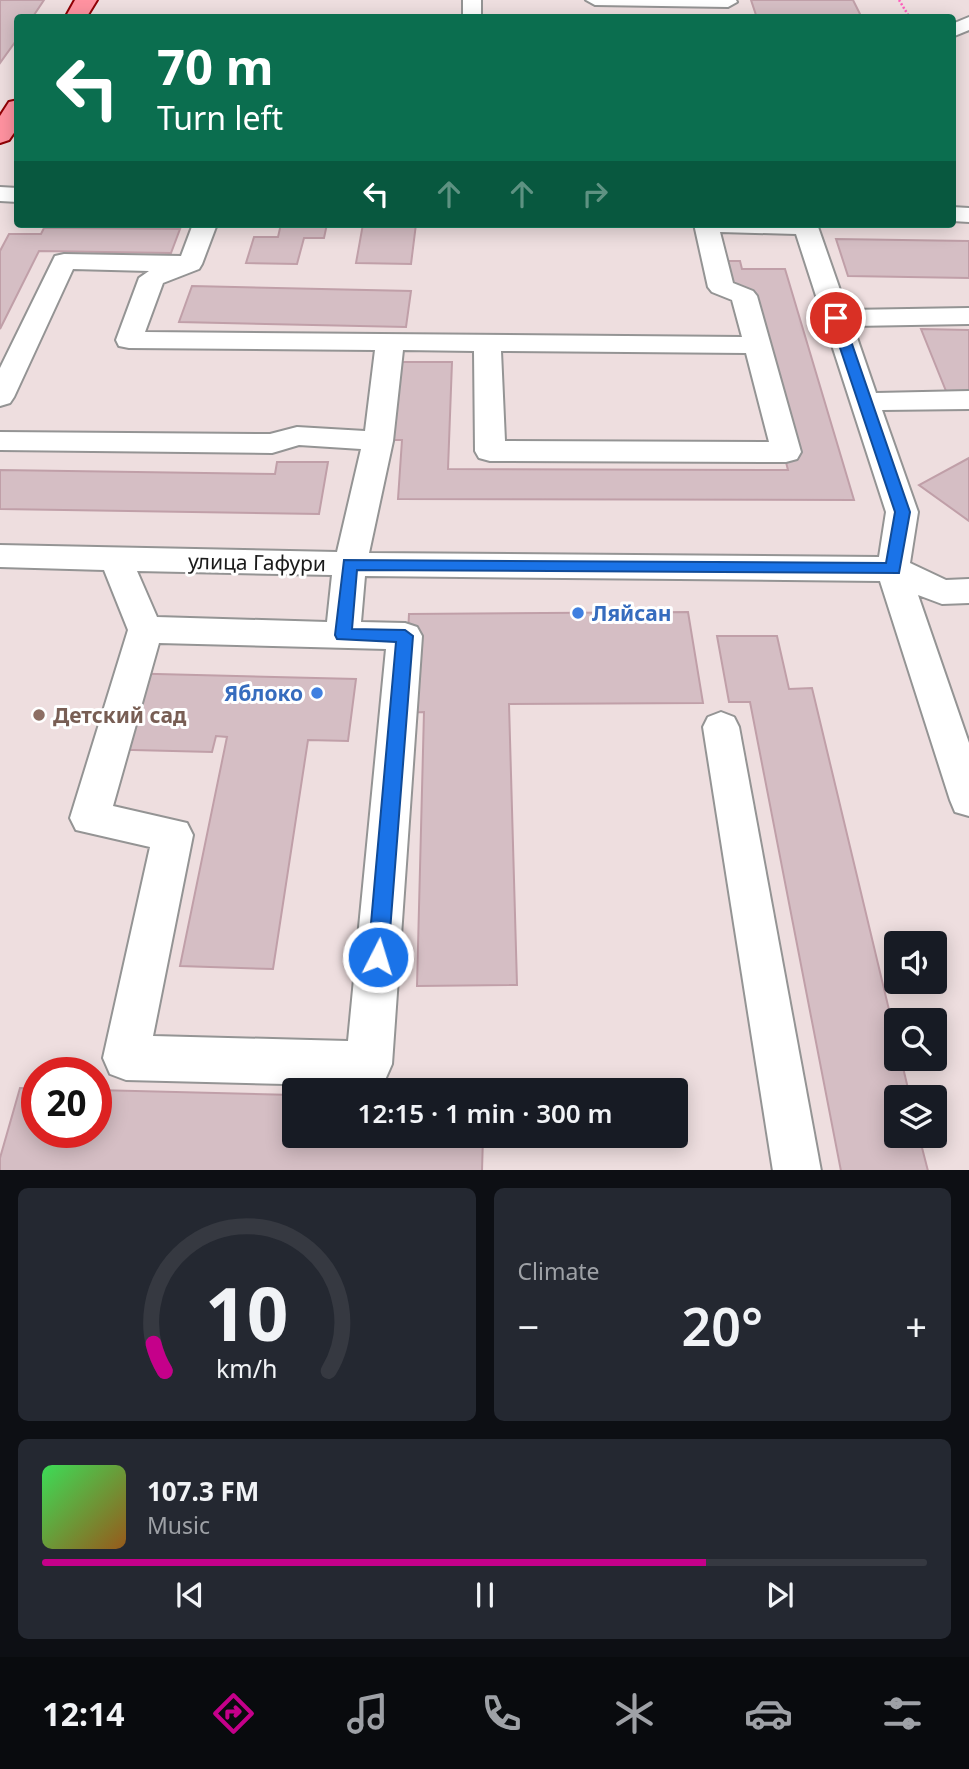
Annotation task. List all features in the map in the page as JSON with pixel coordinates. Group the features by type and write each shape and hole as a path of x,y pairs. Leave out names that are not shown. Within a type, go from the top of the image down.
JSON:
{"main road":[{"path":"0,135 14,113"}],"street":[{"path":"595,0 730,6"},
{"path":"204,228 190,264 152,278 130,340 759,345"},
{"path":"488,343 490,451 786,452 744,296 721,287 707,228"},
{"path":"806,228 902,512 893,569 969,800"},
{"path":"0,397 64,261 190,264"},
{"path":"836,318 969,316"},
{"path":"343,635 350,564 378,440 390,342"},
{"path":"865,402 969,400"},
{"path":"0,441 272,444 296,436 378,440"},
{"name":"улица Гафури","path":"0,556 350,564 893,569"},
{"path":"116,559 145,630 90,818 173,835 126,1058 369,1064 405,636 145,630"},
{"path":"893,569 942,592 969,591"},
{"path":"720,727 797,1170"}],"building":[{"path":"0,0 44,0 35,14 14,14 14,44 0,63"},
{"path":"751,0 853,0 860,14 756,14"},
{"path":"44,228 180,229 171,253 39,251 0,329 0,251 9,234 41,234"},
{"path":"280,228 326,228 324,238 304,238 297,264 246,263 254,237 278,237"},
{"path":"362,228 416,228 411,264 356,263"},
{"path":"836,239 969,241 969,278 848,276"},
{"path":"719,261 740,261 742,269 785,269 854,500 398,499 402,440 390,440 397,362 452,362 448,469 788,470 742,288 725,288"},
{"path":"192,286 411,291 406,327 179,322"},
{"path":"921,329 969,330 969,391 946,391"},
{"path":"969,458 969,521 919,485"},
{"path":"277,462 328,462 319,514 0,509 0,470 275,474"},
{"path":"688,612 703,703 509,704 517,985 417,986 424,712 404,713 409,614"},
{"path":"717,636 777,636 789,689 812,688 889,1008 884,1008 884,1071 904,1071 907,1085 884,1085 884,1148 922,1148 928,1170 841,1170 750,702 729,702"},
{"path":"117,673 356,679 348,741 308,740 273,969 180,966 227,737 216,736 212,752 94,749"},
{"path":"20,1088 21,1148 112,1148 112,1090 282,1095 282,1148 483,1148 482,1170 0,1170 0,1158"}],"place":[{"name":"Ляйсан","path":"578,613"},
{"name":"Яблоко","path":"317,693"},
{"name":"Детский сад","path":"39,715"}],"route":[{"path":"378,957 405,636 343,635 350,564 893,569 902,512 836,318"}]}
